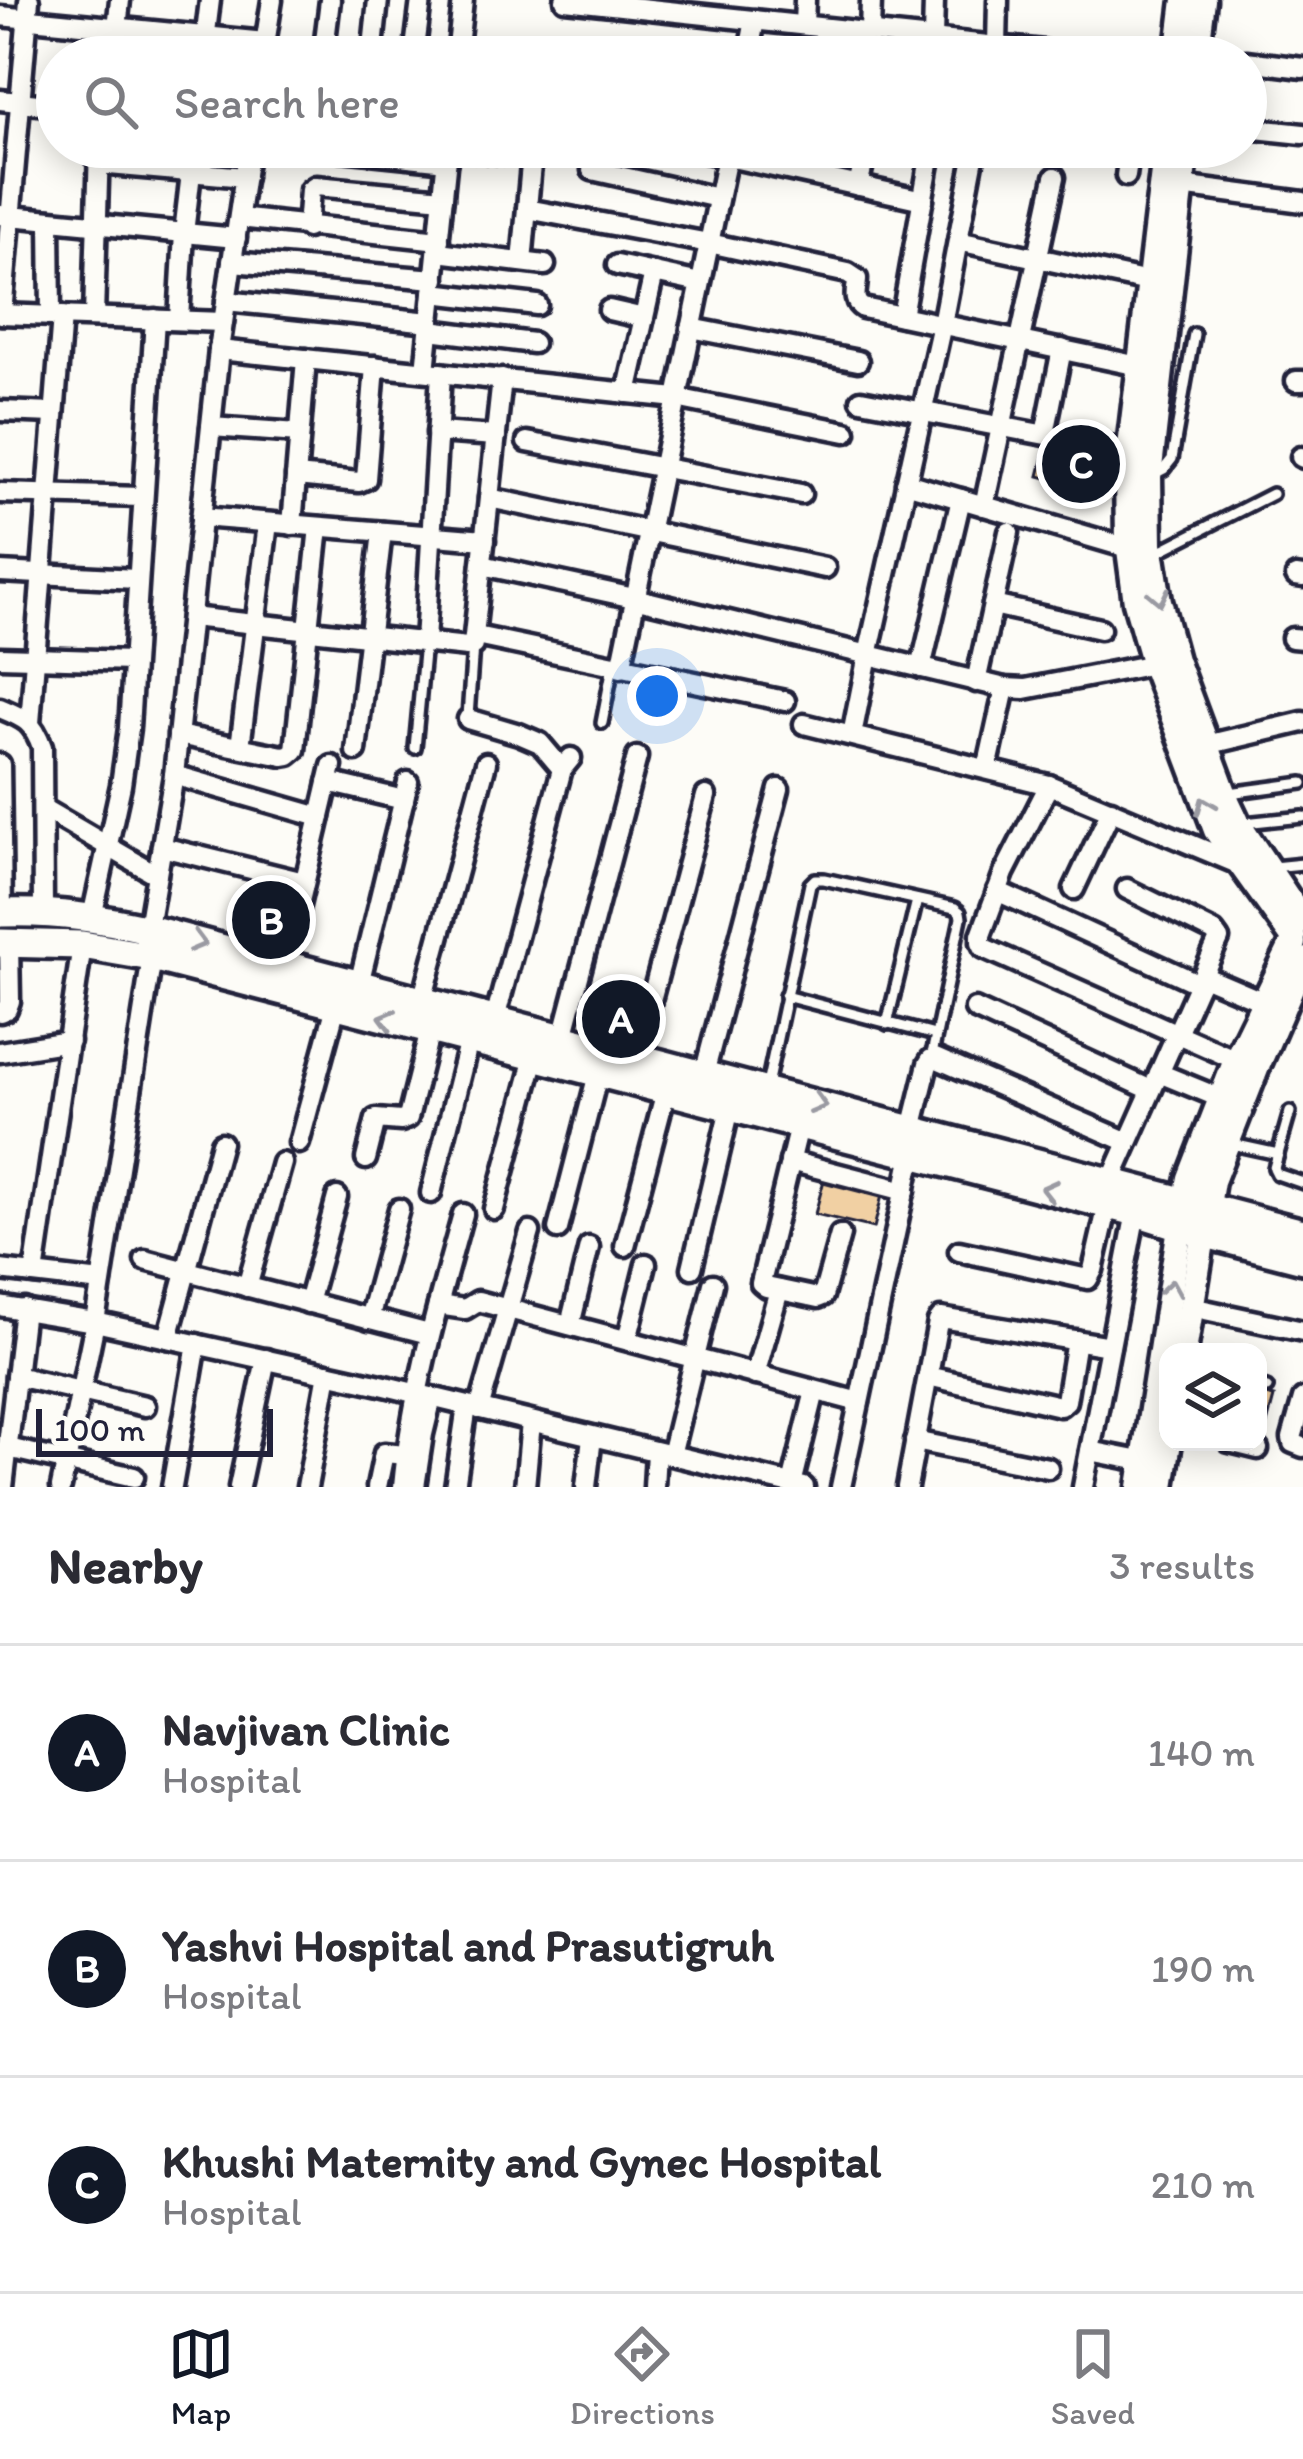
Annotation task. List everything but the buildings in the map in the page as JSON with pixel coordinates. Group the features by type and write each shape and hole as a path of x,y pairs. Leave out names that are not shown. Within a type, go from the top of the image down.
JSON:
{"main road":[{"path":"1,913 43,911 92,917 148,947 336,1006 799,1126 912,1142"},
{"path":"4,943 148,947 285,965 766,1090 912,1142 1118,1200 1303,1233"},
{"path":"1118,1200 1193,1216 1303,1259"}],"street":[{"path":"116,36 120,0"},
{"path":"0,16 28,9 117,27 206,36 210,0"},
{"path":"266,36 272,0"},
{"path":"326,36 330,0"},
{"path":"374,36 378,0"},
{"path":"417,36 421,0"},
{"path":"459,36 463,0"},
{"path":"565,0 716,8 804,26 902,36"},
{"path":"804,26 805,0"},
{"path":"870,33 871,0"},
{"path":"933,36 934,0"},
{"path":"997,36 998,0"},
{"path":"1181,36 1185,0"},
{"path":"1199,36 1203,0"},
{"path":"28,9 10,101 1,314 223,322"},
{"path":"1267,64 1303,68"},
{"path":"1267,130 1303,134"},
{"path":"94,317 97,168"},
{"path":"169,168 245,177"},
{"path":"179,320 191,168"},
{"path":"61,1487 101,1282 174,775 219,350 246,168"},
{"path":"425,642 437,432 430,326 446,168"},
{"path":"523,262 531,168"},
{"path":"617,667 725,168"},
{"path":"789,168 923,200"},
{"path":"858,186 862,168"},
{"path":"902,316 928,168"},
{"path":"852,735 972,168"},
{"path":"1126,176 1127,168"},
{"path":"1165,168 1149,477 1136,602 1216,830 1300,940"},
{"path":"1183,168 1139,365 1127,472 1140,552 1206,745 1238,824 1268,867 1300,940 1241,1066 1220,1098 1190,1178 1191,1307 1185,1343"},
{"path":"592,170 718,198"},
{"path":"984,506 1054,177"},
{"path":"307,228 310,190 316,186 443,198"},
{"path":"1181,186 1303,202"},
{"path":"527,209 854,275 857,304 1139,365"},
{"path":"4,216 184,233 307,228 545,265"},
{"path":"30,723 54,413 57,316 50,220"},
{"path":"958,242 1159,284"},
{"path":"232,262 434,286 537,304"},
{"path":"617,265 700,283"},
{"path":"627,393 654,273"},
{"path":"226,301 533,344"},
{"path":"609,310 644,318"},
{"path":"92,917 129,728 155,319"},
{"path":"691,328 858,361"},
{"path":"1045,434 1061,349"},
{"path":"219,350 676,398 846,433"},
{"path":"292,524 306,359"},
{"path":"296,476 366,479 375,366"},
{"path":"191,616 466,647 474,640 502,379"},
{"path":"861,400 1130,451"},
{"path":"0,411 54,413"},
{"path":"211,427 299,434"},
{"path":"437,432 496,436"},
{"path":"527,442 801,494"},
{"path":"906,483 1140,552"},
{"path":"0,493 142,497"},
{"path":"489,498 825,568"},
{"path":"921,668 961,499"},
{"path":"201,517 484,540"},
{"path":"240,747 268,523"},
{"path":"178,735 283,756 295,750 319,526"},
{"path":"356,751 382,532"},
{"path":"976,682 1009,532"},
{"path":"482,565 1005,688 1025,689 1154,664"},
{"path":"0,572 136,579"},
{"path":"993,605 1100,629"},
{"path":"474,640 784,701"},
{"path":"0,657 132,661"},
{"path":"987,769 1005,688"},
{"path":"0,708 30,723 42,747 43,911"},
{"path":"468,719 540,743 567,764 495,1019"},
{"path":"1206,745 1303,722"},
{"path":"805,724 1049,785 1240,864"},
{"path":"563,1037 637,757"},
{"path":"422,1000 486,763"},
{"path":"0,764 1,913"},
{"path":"285,965 330,774 406,791 358,984"},
{"path":"174,775 320,817"},
{"path":"1049,785 997,891 981,935 984,948 1241,1066"},
{"path":"704,1074 779,788"},
{"path":"636,1056 706,796"},
{"path":"44,809 157,875"},
{"path":"1074,889 1111,809"},
{"path":"162,848 304,882"},
{"path":"1083,1487 1110,1346 1118,1200 1128,1142 1218,943 1218,936 1126,889"},
{"path":"997,891 1201,980 1264,1002"},
{"path":"1090,1451 1156,1469 1193,1216 1227,1143 1241,1066 1264,1002 1300,940"},
{"path":"0,1012 10,1001 4,943"},
{"path":"34,1274 82,945"},
{"path":"299,1143 336,1006"},
{"path":"975,1009 1155,1082 1220,1098"},
{"path":"366,1159 376,1119 408,1118 430,1030"},
{"path":"430,1193 469,1040"},
{"path":"1,1055 69,1041"},
{"path":"494,1209 535,1057"},
{"path":"841,1487 931,1059 942,1059 1128,1142"},
{"path":"558,1228 598,1074"},
{"path":"625,1246 665,1091"},
{"path":"692,1268 730,1108"},
{"path":"799,1126 761,1283 823,1296 840,1235"},
{"path":"168,1338 221,1143"},
{"path":"790,1161 905,1190"},
{"path":"247,1287 281,1163"},
{"path":"308,1303 338,1197"},
{"path":"959,1251 1088,1280 1118,1200"},
{"path":"369,1319 399,1209"},
{"path":"416,1487 429,1334 463,1214"},
{"path":"455,1487 473,1408 530,1232"},
{"path":"570,1325 589,1247"},
{"path":"145,1259 429,1334"},
{"path":"627,1340 646,1264"},
{"path":"0,1270 101,1282"},
{"path":"654,1487 696,1359 713,1284"},
{"path":"755,1375 778,1290"},
{"path":"438,1305 465,1309 478,1301 859,1402"},
{"path":"1191,1307 1303,1331"},
{"path":"13,1308 424,1395 663,1454 725,1478 793,1485 815,1391"},
{"path":"3,1487 16,1376 13,1308"},
{"path":"0,1422 13,1308"},
{"path":"907,1487 941,1318 1110,1346"},
{"path":"928,1376 1060,1406 1066,1400 1076,1340"},
{"path":"172,1487 197,1344"},
{"path":"239,1487 266,1359"},
{"path":"307,1487 328,1373"},
{"path":"16,1376 145,1406"},
{"path":"403,1487 406,1455 424,1395"},
{"path":"1303,1399 1292,1438 1303,1448"},
{"path":"1066,1400 1099,1408"},
{"path":"524,1487 530,1422"},
{"path":"586,1487 592,1437"},
{"path":"915,1441 1048,1468"},
{"path":"8,1448 134,1477"},
{"path":"377,1487 384,1453 406,1455"}],"lane":[{"path":"1149,477 1172,459 1194,334"},
{"path":"1140,552 1272,494"},
{"path":"468,719 474,640"},
{"path":"415,748 425,642"},
{"path":"602,723 617,667"},
{"path":"1224,793 1303,783"},
{"path":"1238,824 1303,817"},
{"path":"1268,867 1303,863"},
{"path":"766,1090 810,884 815,879 955,908 960,913 931,1059"},
{"path":"887,1024 917,900"},
{"path":"785,996 935,1035"},
{"path":"1290,1112 1274,1168 1277,1174 1303,1183"},
{"path":"1227,1143 1278,1154"}],"place":[{"name":"Khushi Maternity and Gynec Hospital","path":"1081,464"},
{"name":"Yashvi Hospital and Prasutigruh","path":"271,920"},
{"name":"Navjivan Clinic","path":"621,1019"}]}
